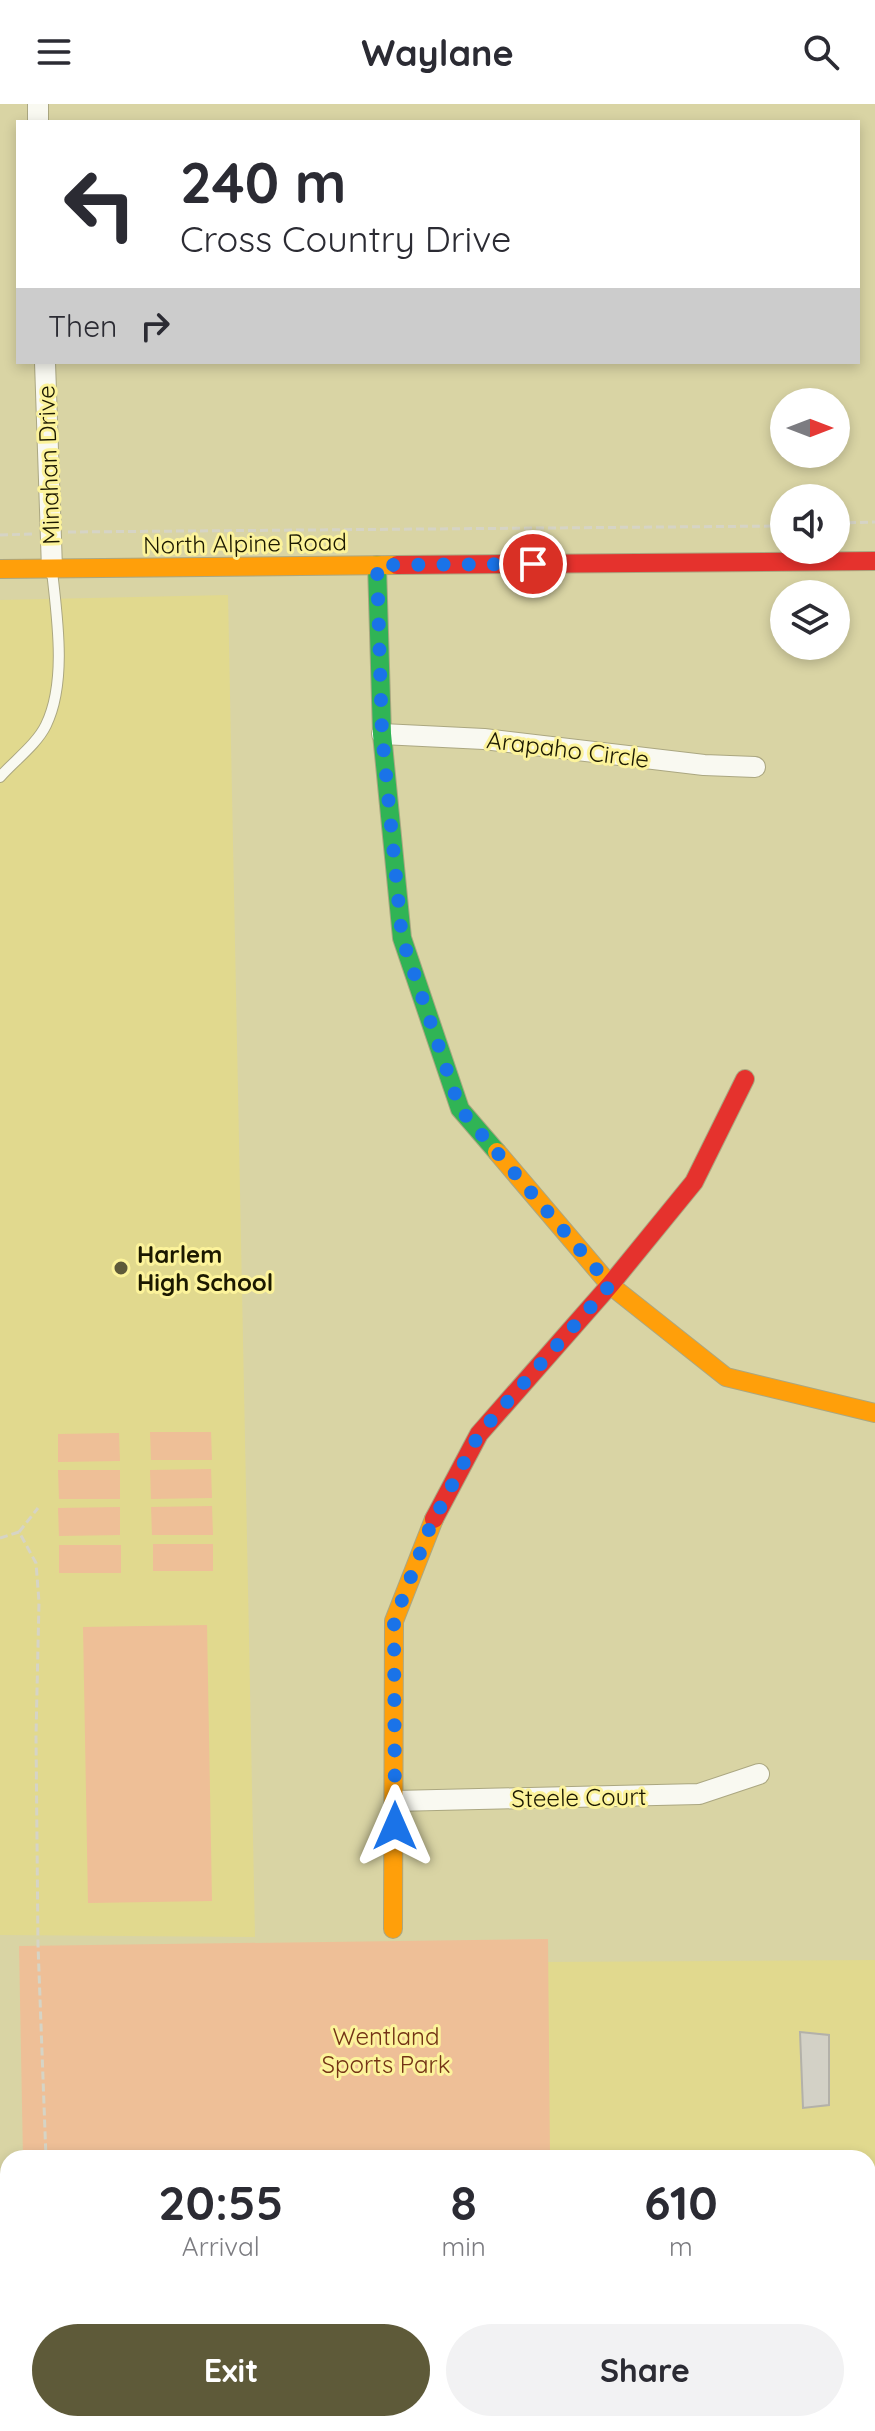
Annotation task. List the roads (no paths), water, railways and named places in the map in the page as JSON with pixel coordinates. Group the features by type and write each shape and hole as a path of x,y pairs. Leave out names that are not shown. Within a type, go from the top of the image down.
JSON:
{"street":[{"name":"Minahan Drive","path":"45,364 52,569"},
{"name":"North Alpine Road","path":"0,569 875,561"},
{"path":"377,565 382,734 402,938 460,1109 610,1285 726,1377 875,1413"},
{"name":"Arapaho Circle","path":"382,734 484,739 704,765 755,767"},
{"path":"393,1929 394,1621 430,1527 479,1434 610,1285 694,1182 745,1079"},
{"name":"Steele Court","path":"395,1801 699,1794 759,1774"}],"lane":[{"path":"0,777 45,728 58,694 57,615 52,569"}],"place":[{"name":"Harlem High School","path":"121,1268"}],"park label":[{"name":"Wentland Sports Park","path":"386,2050"}]}
